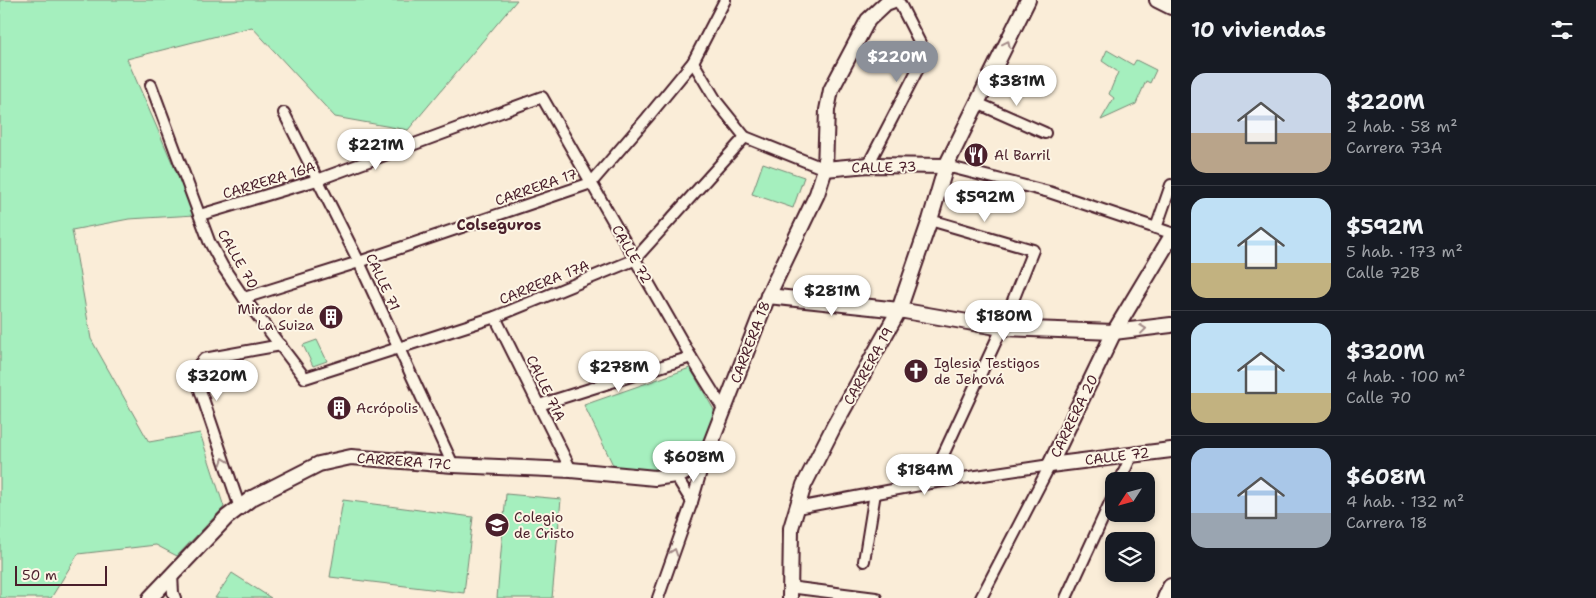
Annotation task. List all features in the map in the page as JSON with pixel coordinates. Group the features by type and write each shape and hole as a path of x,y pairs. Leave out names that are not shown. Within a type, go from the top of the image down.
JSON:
{"main road":[{"path":"1166,598 1171,587"}],"street":[{"name":"CARRERA 17","path":"244,298 358,262 591,183 693,62 725,0"},
{"name":"CARRERA 19","path":"790,593 791,528 804,485 898,310 930,220 946,166 1028,0"},
{"path":"1157,0 1171,7"},
{"path":"868,165 922,61 923,49 890,1"},
{"name":"CARRERA 18","path":"658,598 692,502 704,461 768,296 817,194 825,169 827,110 832,90 868,20 890,1"},
{"name":"CALLE 73","path":"693,62 717,102 745,137 825,169 868,165 946,166 1049,192 1156,228 1171,235"},
{"name":"CALLE 70","path":"151,85 209,241 223,267 244,298 305,378"},
{"name":"CALLE 72","path":"542,97 634,260 724,410"},
{"name":"CARRERA 16A","path":"200,215 317,180 542,97"},
{"path":"977,103 1045,134"},
{"name":"CALLE 71","path":"284,113 358,262 453,465"},
{"name":"CARRERA 17A","path":"305,378 495,317 634,260 745,137"},
{"path":"1156,228 1171,185"},
{"path":"930,220 1033,250 1002,328 930,483"},
{"name":"CARRERA 20","path":"981,598 1050,465 1114,332 1171,235"},
{"path":"768,296 898,310 1002,328 1114,332 1171,325"},
{"name":"CALLE 71A","path":"495,317 571,470"},
{"path":"240,508 197,381 196,368 204,359 281,345"},
{"path":"539,405 691,357"},
{"name":"CALLE 72","path":"797,508 930,483 1050,465 1171,450"},
{"path":"1124,472 1132,454"},
{"name":"CARRERA 17C","path":"150,598 227,517 252,498 319,464 352,457 453,465 571,470 655,478 676,476 689,471 704,461"},
{"path":"676,476 692,502"},
{"path":"864,561 875,493"},
{"path":"1066,598 1105,514"},
{"path":"172,575 175,598"},
{"path":"790,593 876,598"}],"green space":[{"path":"0,0 517,0 408,130 335,117 252,27 127,59 195,215 129,219 72,230 91,339 149,442 200,433 224,507 177,556 156,545 78,554 51,598 0,598"},
{"path":"1107,50 1133,65 1136,60 1156,70 1150,83 1146,81 1136,104 1101,120 1114,98 1109,94 1118,72 1102,61"},
{"path":"763,163 804,177 793,208 752,194"},
{"path":"317,340 327,361 313,366 303,345"},
{"path":"690,368 714,410 710,434 697,458 678,470 615,469 584,405"},
{"path":"506,494 561,499 552,598 497,598"},
{"path":"343,500 473,517 464,593 330,577"},
{"path":"232,573 271,598 215,598"}],"place":[{"name":"Al Barril","path":"976,155"},
{"name":"Mirador de La Suiza","path":"331,317"},
{"name":"Iglesia Testigos de Jehová","path":"916,371"},
{"name":"Acrópolis","path":"339,408"},
{"name":"Colegio de Cristo","path":"497,525"}],"district":[{"name":"Colseguros","path":"499,225"}]}
